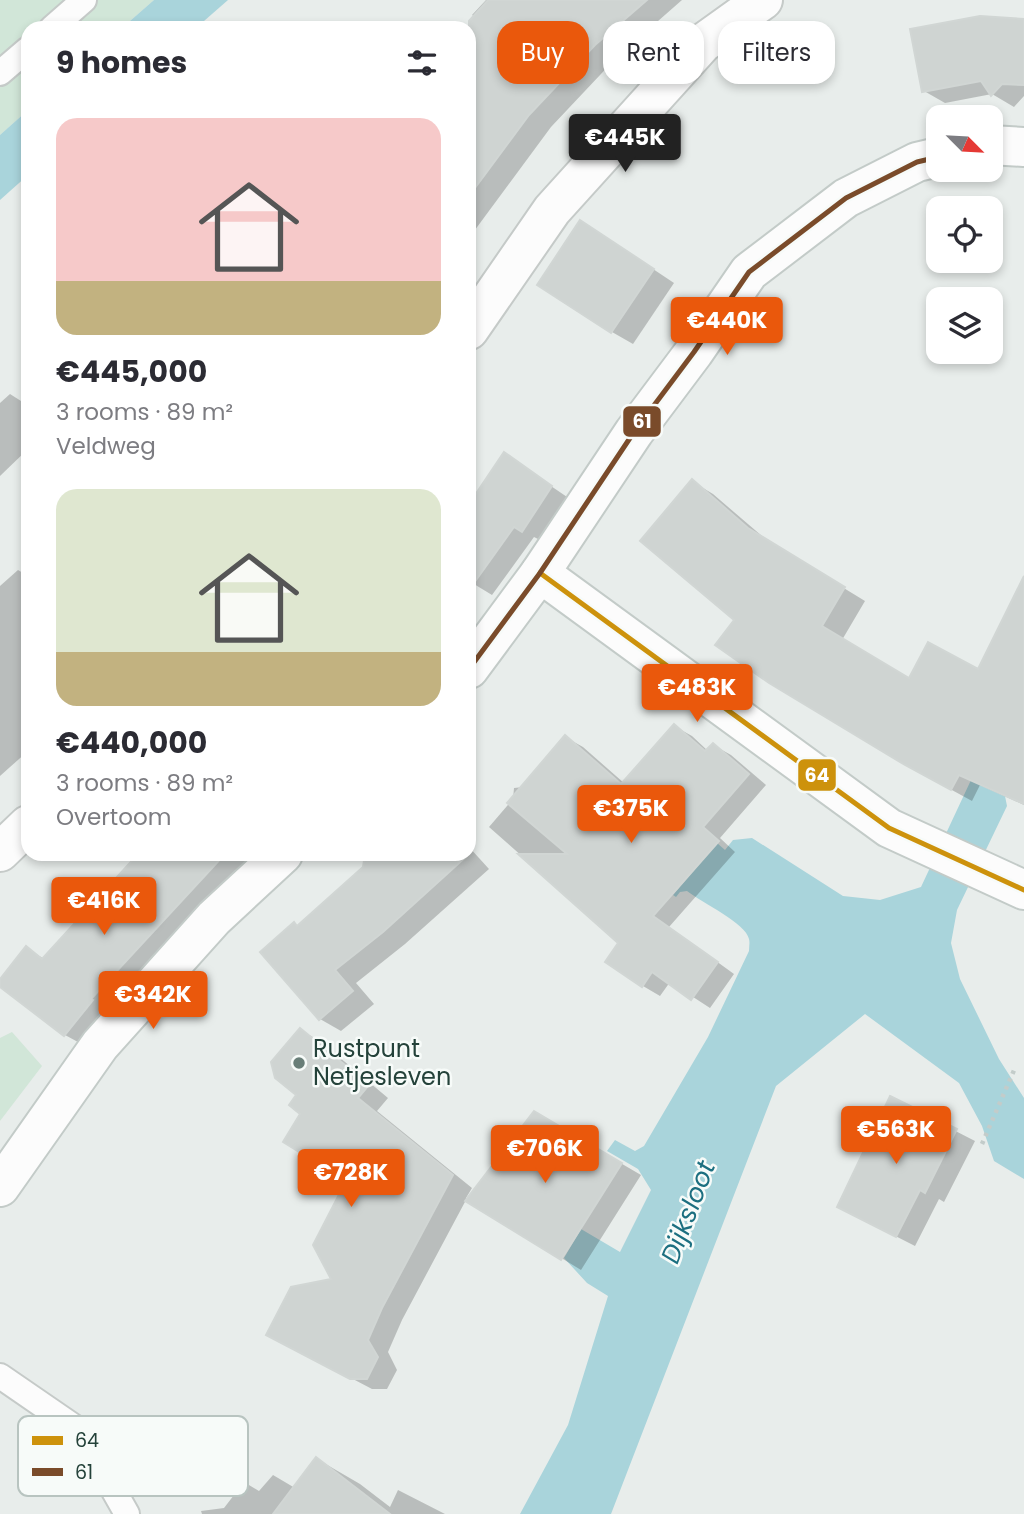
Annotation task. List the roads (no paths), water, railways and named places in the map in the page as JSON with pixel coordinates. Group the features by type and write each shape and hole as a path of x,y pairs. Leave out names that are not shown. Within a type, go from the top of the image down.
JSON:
{"street":[{"path":"476,320 552,210 703,43 763,0"},
{"path":"1003,146 1024,147"},
{"path":"476,660 540,573 634,432 695,352 750,272 846,198 926,160"},
{"path":"540,573 890,828 1014,885"},
{"path":"0,852 21,832"},
{"path":"0,1187 100,1045 214,918 275,861"}],"lane":[{"path":"60,21 84,0"},
{"path":"0,73 21,55"},
{"path":"0,1376 58,1416"},
{"path":"117,1496 127,1514"}],"water":[{"path":"154,0 228,0 204,21 130,21"},
{"path":"21,116 21,181 0,200 0,135"},
{"name":"Dijksloot","path":"1007,703 1024,755 1005,796 1007,806 957,910 951,943 960,979 999,1059 1024,1098 1024,1179 994,1161 982,1126 959,1083 865,1014 776,1086 611,1514 520,1514 568,1425 608,1296 587,1283 564,1258 581,1229 620,1252 651,1190 638,1169 607,1151 615,1140 635,1151 644,1146 708,1037 749,951 746,933 732,920 687,891 680,892 676,897 673,895 717,843 725,850 733,840 752,838 843,896 880,900 921,887"}],"place":[{"name":"Rustpunt Netjesleven","path":"299,1063"}]}
